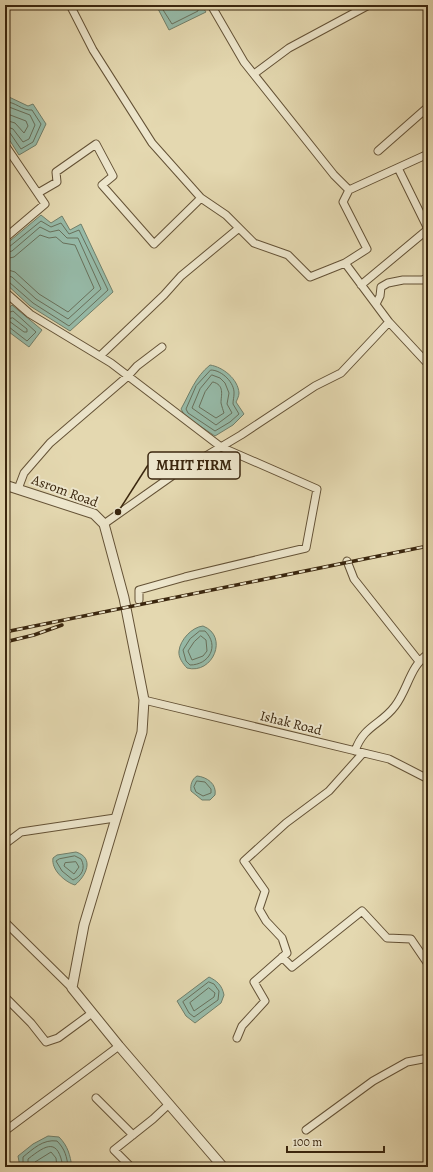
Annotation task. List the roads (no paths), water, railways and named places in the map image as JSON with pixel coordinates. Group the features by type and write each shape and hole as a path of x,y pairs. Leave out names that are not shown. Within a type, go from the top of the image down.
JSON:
{"street":[{"path":"70,5 93,50 152,142 201,198 226,215 254,243 288,255 310,277 345,263 367,248 343,202 349,190 428,154"},
{"path":"211,5 244,62 334,174 349,190"},
{"path":"254,74 289,48 369,5"},
{"path":"378,151 428,107"},
{"path":"38,193 57,182 56,172 96,144 113,176 102,185 154,244 201,198"},
{"path":"5,145 45,204 5,238"},
{"path":"362,285 428,230 398,168"},
{"path":"100,356 164,295 181,276 239,228"},
{"path":"345,263 389,322 428,364"},
{"path":"376,304 382,287 388,283 428,278"},
{"path":"5,292 30,314 100,356 128,376 221,447 317,489 306,548 139,590 139,600"},
{"path":"104,524 172,476 221,447 315,386 341,373 389,322"},
{"path":"18,489 24,473 50,443 104,395 128,376 137,366 162,347"},
{"name":"Asrom Road","path":"5,485 94,514 104,524 125,602 144,700 142,732 84,924 72,988"},
{"path":"347,561 354,579 418,660"},
{"path":"355,751 359,739 370,727 395,706 418,660 428,654"},
{"name":"Ishak Road","path":"144,700 389,759 428,779"},
{"path":"237,1038 242,1026 265,1001 254,982 287,953 282,938 266,921 259,909 265,892 244,861 286,823 329,791 363,753"},
{"path":"5,844 21,832 115,818"},
{"path":"282,957 292,967 362,911 387,938 411,939 428,964"},
{"path":"5,922 72,988 119,1046 223,1167"},
{"path":"5,997 31,1023 46,1042 58,1038 92,1013"},
{"path":"5,1131 119,1046"},
{"path":"306,1130 373,1080 406,1062 428,1058"},
{"path":"96,1098 133,1135"},
{"path":"131,1167 114,1150 168,1104"}],"water":[{"path":"156,5 201,5 206,12 169,30"},
{"path":"9,97 28,106 33,104 46,124 36,145 19,155 5,133 5,99"},
{"path":"41,215 51,223 62,216 70,230 81,224 113,292 70,331 30,306 5,283 5,245"},
{"path":"12,305 42,330 29,347 5,329 5,311"},
{"path":"210,365 225,371 236,383 239,393 236,402 244,414 233,425 215,436 185,416 181,409 200,375"},
{"path":"203,626 211,631 215,638 216,646 214,653 204,666 196,669 187,668 180,658 180,647 184,639 191,631"},
{"path":"197,776 208,780 213,784 215,795 210,800 202,800 191,791 192,782"},
{"path":"76,852 85,858 87,867 82,877 75,885 67,881 56,871 53,858 57,855"},
{"path":"209,977 219,984 224,995 221,1003 195,1023 186,1016 177,1001"},
{"path":"48,1136 59,1137 62,1140 68,1151 72,1167 20,1167 18,1156 33,1144"}],"railway":[{"path":"5,632 428,546"},
{"path":"5,642 34,635 62,625"}],"place":[{"name":"MHIT FIRM","path":"118,512"}]}
